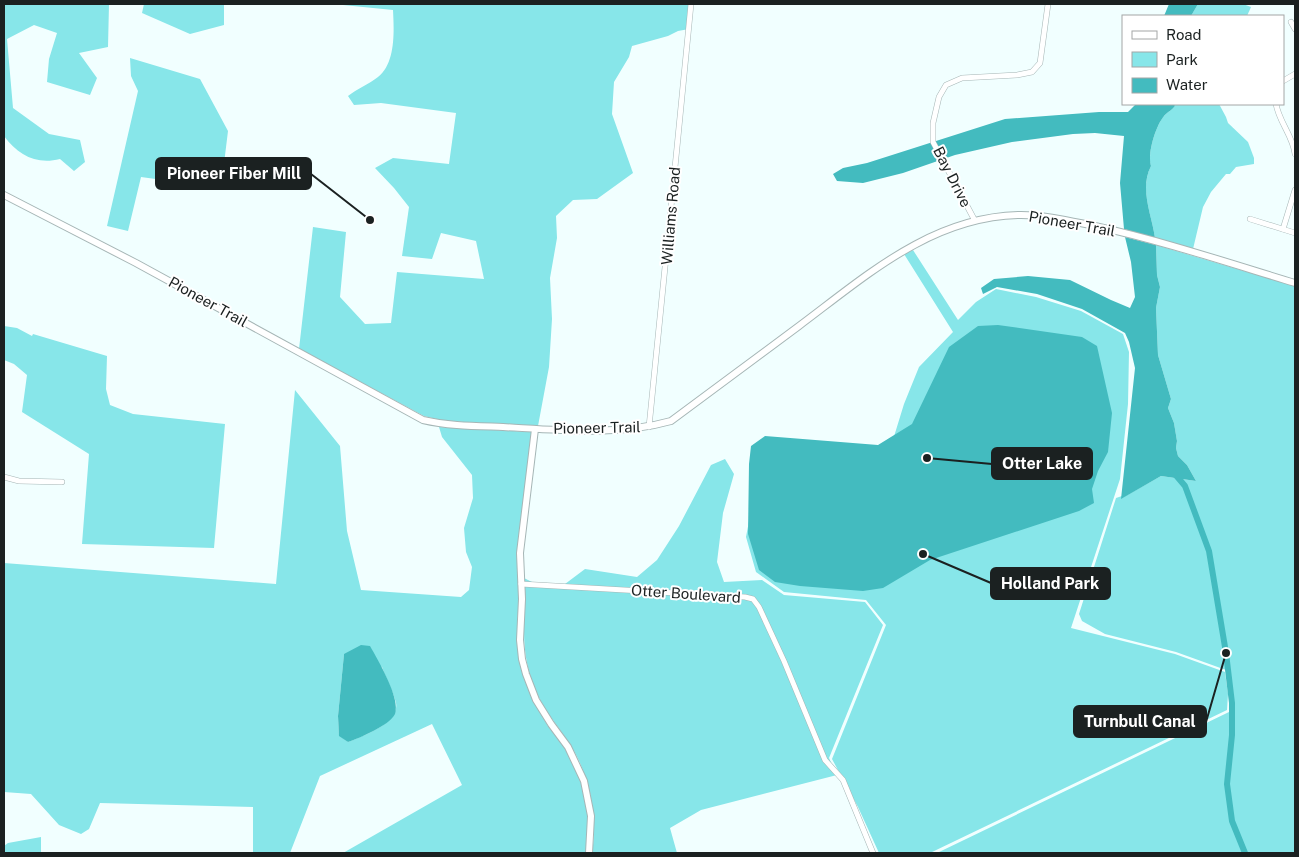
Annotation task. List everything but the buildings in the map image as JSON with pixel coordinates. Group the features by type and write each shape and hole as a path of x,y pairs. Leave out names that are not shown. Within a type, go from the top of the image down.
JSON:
{"street":[{"name":"Williams Road","path":"649,427 667,265 670,210 691,4"},
{"name":"Bay Drive","path":"974,219 933,142 933,123 939,97 946,85 962,78 1017,75 1032,72 1040,63 1048,4"},
{"path":"1291,22 1295,29"},
{"path":"1284,80 1295,74"},
{"path":"1276,105 1278,115 1294,147 1295,154"},
{"path":"1283,229 1295,190"},
{"name":"Pioneer Trail","path":"4,195 136,263 423,420 444,425 624,430 649,427 671,420 879,265 926,239 974,219 1022,215 1043,216 1123,232 1295,283"},
{"path":"1250,219 1295,233"},
{"path":"536,429 520,553 522,584 520,640 526,674 536,700 547,719 568,747 584,781 591,816 589,853"},
{"path":"4,477 20,481 62,482"},
{"name":"Otter Boulevard","path":"522,584 753,599 759,607 784,661 825,760 843,780 873,853"}],"green space":[{"path":"4,4 109,4 108,47 79,53 97,78 90,95 47,82 49,59 57,33 34,25 7,39 13,108 49,134 80,140 85,162 74,171 60,159 43,161 28,157 9,143 4,136"},
{"path":"144,4 224,4 224,25 190,34 142,13"},
{"path":"333,4 692,4 689,29 632,46 629,57 614,82 612,114 633,173 597,199 573,200 556,216 557,238 550,278 552,319 549,367 538,426 445,421 424,416 299,349 313,227 346,232 340,297 365,324 391,323 397,272 484,279 476,241 441,233 432,259 402,256 409,207 375,168 393,158 449,164 456,113 381,103 354,105 348,96 378,77 388,63 393,46 393,10"},
{"path":"1198,4 1243,4 1251,7 1247,15 1192,15"},
{"path":"130,58 200,79 228,131 221,188 141,177 128,231 107,226 138,91 131,76"},
{"path":"1220,105 1228,123 1248,142 1254,158 1254,164 1236,167 1230,174 1226,174 1211,192 1203,207 1193,249 1155,238 1147,202 1146,184 1151,166 1150,154 1153,139 1162,118 1175,106"},
{"path":"1156,245 1295,286 1295,853 937,853 1229,712 1230,694 1228,672 1226,670 1176,652 1105,634 1082,621 1079,614 1116,498 1122,496 1122,498 1161,476 1196,481 1187,465 1178,456 1174,423 1168,408 1171,399 1158,355 1156,308 1160,287 1157,275"},
{"path":"913,250 958,320 976,302 996,289 1036,297 1081,311 1123,334 1129,352 1128,404 1120,479 1071,628 1175,654 1225,672 1228,694 1227,710 930,853 879,853 858,807 832,759 886,625 866,600 784,592 756,572 746,537 763,447 888,456 904,404 919,367 953,332 904,254"},
{"path":"4,326 17,328 32,336 33,334 107,356 106,389 110,405 133,414 225,424 214,548 82,544 89,454 22,412 27,375 14,364 4,360"},
{"path":"295,390 340,446 347,531 361,590 461,597 469,590 472,567 466,552 464,528 473,498 472,475 442,437 439,427 532,432 517,625 519,659 534,702 548,726 566,749 581,782 588,816 586,853 343,853 462,785 432,724 320,776 290,853 253,853 253,807 100,803 89,829 81,834 59,825 31,794 4,792 4,563 276,584","holes":["344,654 382,667 395,698 396,710 392,717 379,728 348,742 339,735 338,716"]},
{"path":"725,459 734,474 723,513 717,562 724,582 762,580 784,595 865,602 883,625 829,758 837,775 701,810 670,828 677,853 592,853 594,839 593,810 587,782 576,755 540,700 529,670 524,631 524,578 534,583 565,584 585,569 637,577 657,560 679,526 711,465"},
{"path":"41,837 41,853 4,853 4,846 8,843"}],"water":[{"path":"1169,4 1198,4 1192,15 1164,15"},
{"path":"1135,105 1175,106 1162,118 1151,147 1151,166 1146,184 1146,193 1155,238 1124,229 1120,183 1124,136 1095,133 1073,134 1012,142 955,155 903,173 863,183 837,181 833,174 843,168 867,163 1005,119 1099,112 1128,112"},
{"path":"1125,237 1156,245 1157,275 1160,287 1156,308 1158,355 1171,399 1168,408 1174,423 1178,456 1187,465 1196,481 1161,476 1121,499 1135,368 1125,333 1082,309 1037,294 997,287 983,294 981,288 994,279 1028,276 1070,280 1130,308 1135,297 1131,262"},
{"path":"998,325 1082,337 1097,346 1112,413 1108,452 1098,471 1092,489 1094,503 1079,511 930,560 883,588 863,591 800,586 775,582 759,570 748,534 751,446 765,436 878,445 912,424 949,347 978,326"},
{"path":"361,645 370,646 374,652 392,690 396,707 395,714 387,723 348,742 339,736 338,716 344,654"}],"waterway":[{"path":"1174,473 1185,486 1209,551 1226,653 1232,703 1232,735 1227,784 1232,821 1245,853"}],"place":[{"name":"Pioneer Fiber Mill","path":"370,220"},
{"name":"Otter Lake","path":"927,458"},
{"name":"Holland Park","path":"923,554"},
{"name":"Turnbull Canal","path":"1226,653"}]}
